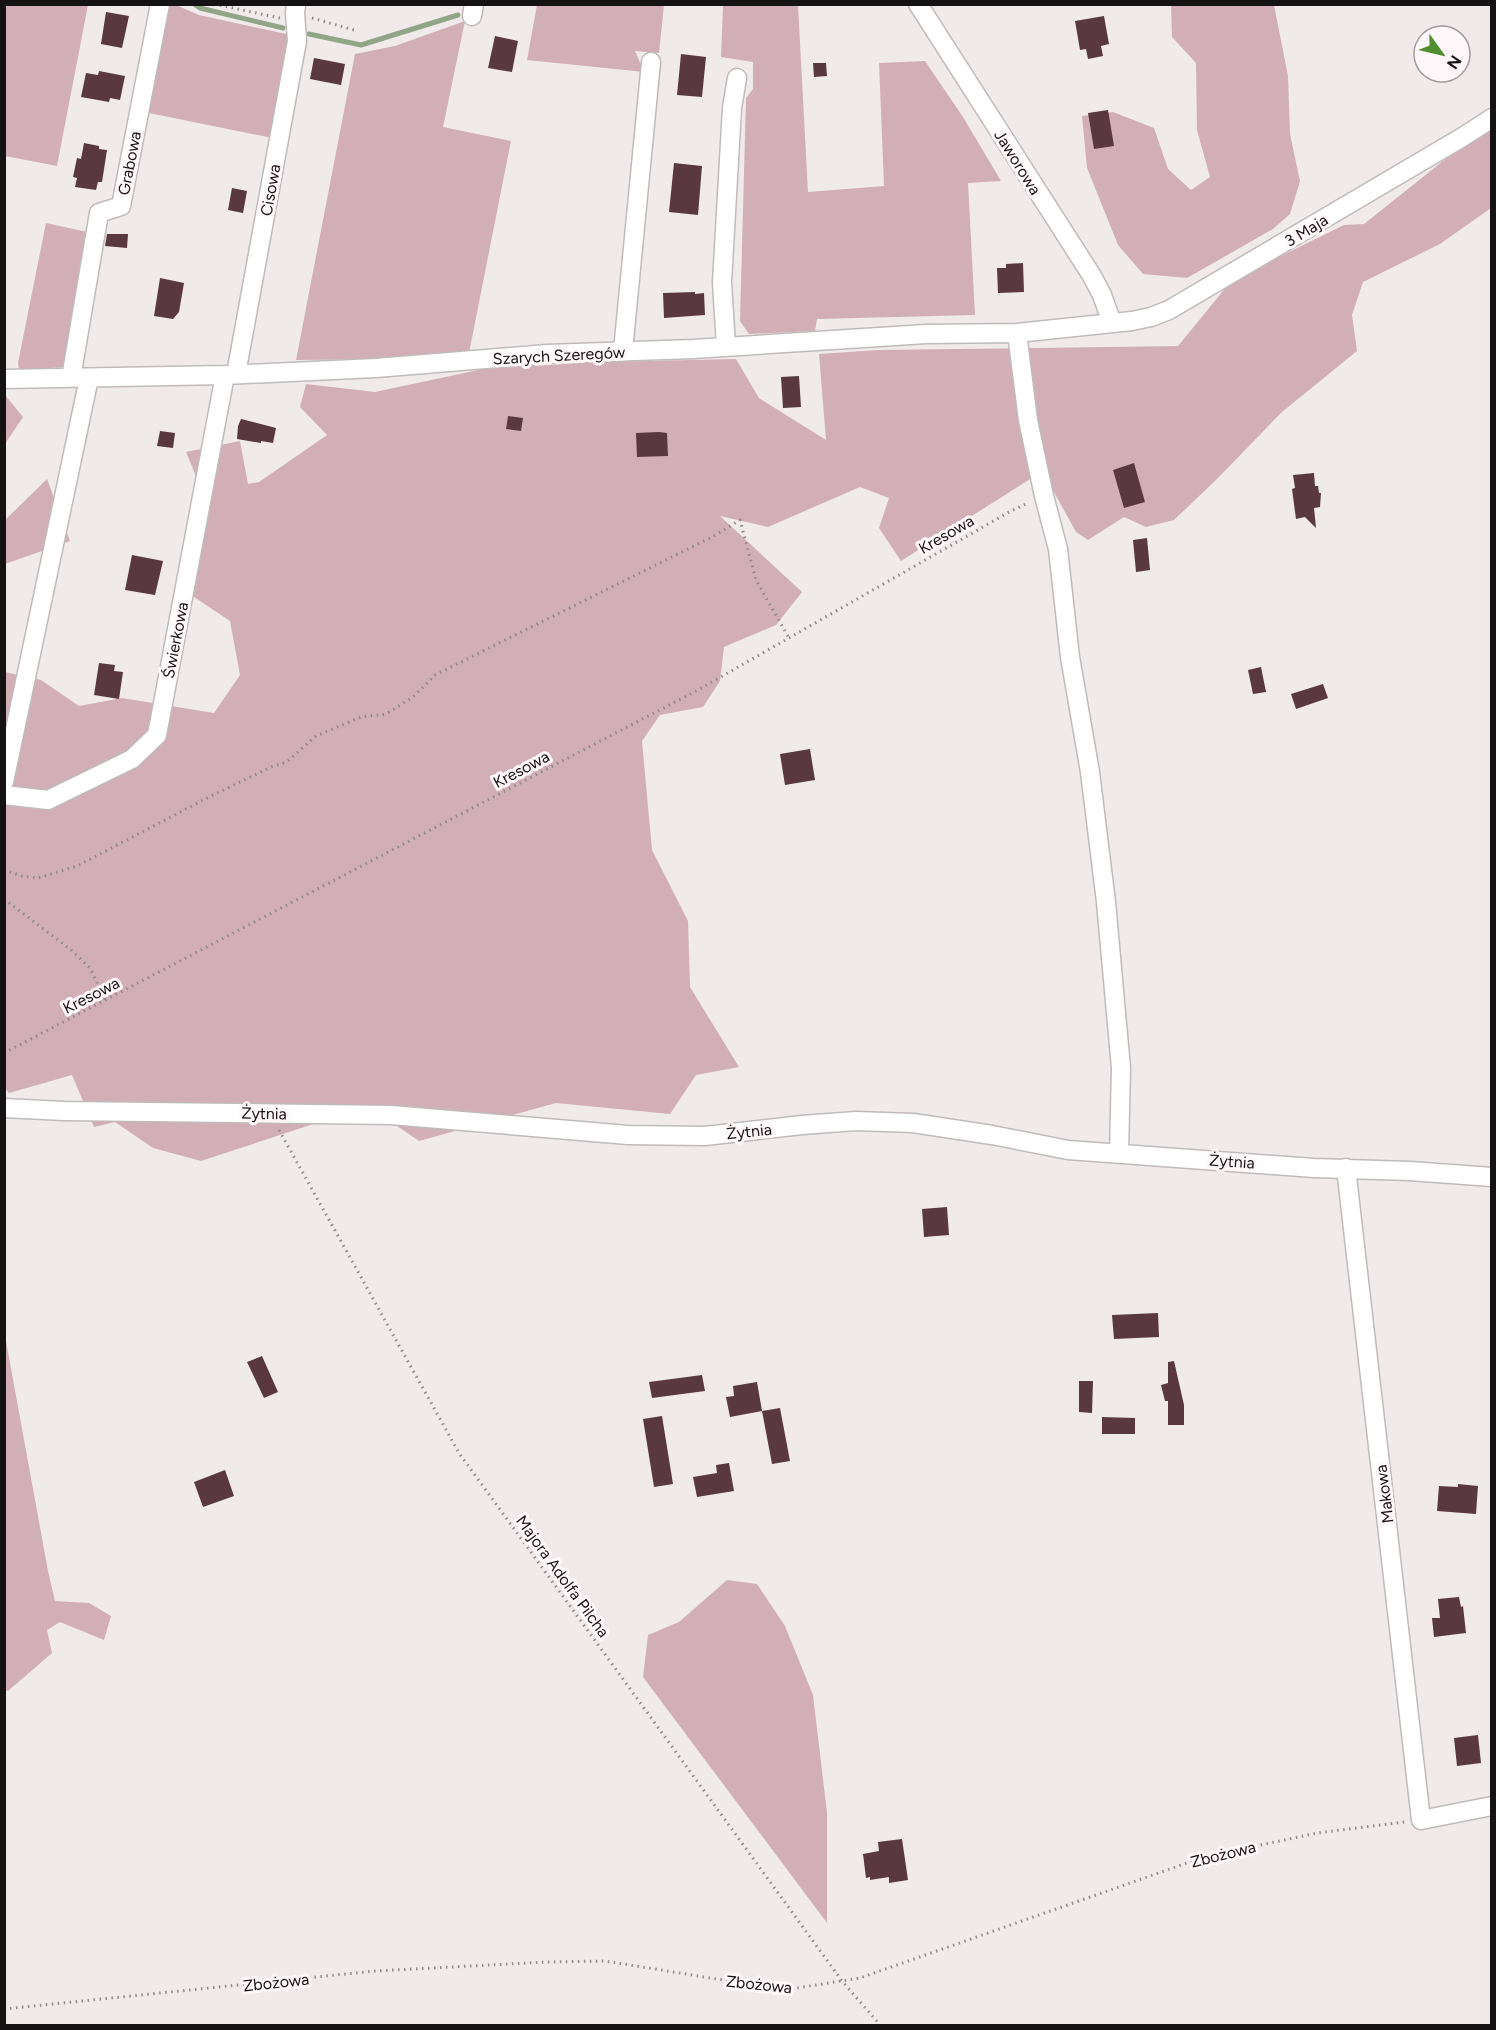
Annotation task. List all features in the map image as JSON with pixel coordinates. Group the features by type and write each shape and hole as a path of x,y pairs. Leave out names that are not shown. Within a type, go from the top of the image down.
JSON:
{"street":[{"name":"Grabowa","path":"80,378 99,213 121,206 160,4"},
{"name":"Cisowa","path":"231,375 297,41 296,4"},
{"name":"Jaworowa","path":"918,4 1092,276 1112,323"},
{"path":"623,351 651,62"},
{"path":"726,347 722,282 732,108 737,78"},
{"name":"3 Maja","path":"1112,323 1150,317 1169,310 1461,138 1491,118"},
{"name":"Szarych Szeregów","path":"4,379 231,375 376,368 547,354 726,347 926,334 1017,333 1112,323"},
{"path":"1017,333 1029,420 1044,496 1058,549 1070,657 1090,772 1106,902 1121,1068 1119,1153"},
{"name":"Świerkowa","path":"4,795 48,800 132,759 158,735 231,375"},
{"path":"4,782 80,378"},
{"name":"Żytnia","path":"4,1108 64,1111 391,1115 628,1135 705,1136 856,1121 913,1123 1068,1150 1491,1177"},
{"name":"Makowa","path":"1346,1168 1421,1820"},
{"path":"1421,1820 1491,1806"}],"path":[{"name":"Kresowa","path":"4,1053 698,690 1011,511 1044,496"},
{"path":"4,870 38,878 77,866 209,797 286,762 316,736 361,717 386,714 413,697 435,675 445,669 712,537 740,520 756,580 789,638"},
{"path":"4,899 70,949 90,968 106,1001"},
{"name":"Majora Adolfa Pilcha","path":"269,1113 459,1453 842,1981 881,2025"},
{"name":"Zbożowa","path":"4,2009 375,1971 547,1962 605,1961 785,1989 860,1978 1204,1857 1317,1833 1421,1820"}],"shaded area":[{"path":"4,5 88,5 57,166 5,156"},
{"path":"167,5 176,5 199,15 291,35 272,138 144,112"},
{"path":"537,5 664,5 659,53 635,51 644,72 527,60"},
{"path":"723,5 798,5 808,192 884,186 879,63 925,61 963,117 1001,181 968,183 975,315 817,319 815,331 749,334 740,321 746,98 753,89 753,62 721,57"},
{"path":"1171,5 1274,5 1288,76 1290,134 1300,181 1290,214 1273,229 1187,278 1143,274 1118,245 1087,168 1082,116 1113,112 1154,128 1168,169 1191,190 1210,177 1197,130 1196,63 1172,37"},
{"path":"465,21 443,127 511,141 469,353 402,359 296,360 355,54 395,46"},
{"path":"1491,128 1491,208 1440,244 1363,282 1352,315 1357,351 1282,412 1174,520 1146,527 1124,517 1088,540 1076,532 1049,483 1030,479 901,561 879,528 889,498 860,487 768,527 720,516 802,592 776,625 724,647 720,681 703,707 660,715 642,741 652,850 688,921 690,987 739,1067 696,1075 670,1114 556,1103 419,1141 368,1106 201,1161 153,1148 115,1122 94,1127 72,1075 9,1093 5,1088 5,672 41,680 79,706 122,698 214,713 240,675 230,621 191,595 207,503 186,452 240,441 248,484 259,482 327,435 300,407 306,384 375,392 483,369 599,362 736,359 759,398 826,440 819,354 878,350 1178,346 1232,280 1344,225 1364,224 1443,161"},
{"path":"46,223 87,232 66,367 19,370 18,363"},
{"path":"5,395 23,417 5,444"},
{"path":"47,479 70,541 5,564 5,520"},
{"path":"4,1330 55,1601 89,1603 111,1616 104,1640 60,1622 47,1630 52,1653 8,1691 4,1689"},
{"path":"727,1580 757,1584 785,1626 813,1695 827,1813 827,1923 643,1677 648,1635 679,1622"}],"building":[{"path":"106,12 129,16 122,48 101,44"},
{"path":"1104,16 1109,44 1101,46 1103,56 1088,59 1086,49 1080,50 1075,21"},
{"path":"495,36 518,41 512,72 488,68"},
{"path":"681,54 706,57 702,97 677,95"},
{"path":"314,58 345,64 341,85 310,79"},
{"path":"813,63 826,63 827,76 814,77"},
{"path":"99,71 125,76 120,100 110,98 109,102 81,97 86,73 98,75"},
{"path":"1108,110 1114,146 1094,149 1088,113"},
{"path":"84,143 107,150 102,182 98,182 96,190 75,187 77,178 73,177 77,158 81,159"},
{"path":"674,163 702,166 698,215 669,212"},
{"path":"232,188 247,191 243,213 228,210"},
{"path":"107,234 128,234 127,248 105,246"},
{"path":"1023,263 1024,292 998,293 997,268 1006,268 1006,264"},
{"path":"160,278 184,283 179,312 173,319 154,316"},
{"path":"695,292 695,294 704,293 705,315 664,318 663,293"},
{"path":"799,376 801,407 783,408 781,377"},
{"path":"508,416 523,418 521,431 506,429"},
{"path":"241,419 276,428 273,443 237,439"},
{"path":"160,431 175,433 173,448 157,446"},
{"path":"636,433 667,433 668,456 637,457"},
{"path":"1134,463 1145,502 1124,508 1113,470"},
{"path":"1314,473 1315,486 1318,486 1319,493 1321,493 1320,507 1314,508 1316,528 1305,517 1296,519 1292,489 1295,488 1293,475"},
{"path":"1147,538 1150,570 1136,572 1133,540"},
{"path":"132,555 163,561 155,595 125,590"},
{"path":"99,663 115,665 114,671 123,672 119,699 94,695"},
{"path":"1261,667 1266,692 1253,694 1248,670"},
{"path":"1323,684 1328,698 1296,709 1291,694"},
{"path":"810,749 815,780 785,785 780,754"},
{"path":"947,1207 949,1235 924,1237 922,1209"},
{"path":"1158,1313 1159,1337 1114,1339 1112,1315"},
{"path":"262,1356 278,1392 264,1398 247,1362"},
{"path":"1174,1361 1184,1405 1184,1425 1168,1425 1168,1401 1165,1401 1161,1385 1168,1383 1168,1362"},
{"path":"702,1375 705,1391 652,1398 649,1382"},
{"path":"1079,1381 1093,1381 1092,1413 1079,1412"},
{"path":"757,1382 762,1411 730,1417 726,1397 734,1396 733,1386"},
{"path":"780,1408 790,1461 772,1464 762,1411"},
{"path":"662,1416 673,1484 654,1487 643,1419"},
{"path":"1102,1417 1135,1418 1135,1434 1102,1434"},
{"path":"729,1463 734,1491 697,1497 693,1477 717,1473 716,1465"},
{"path":"225,1470 234,1496 203,1507 194,1482"},
{"path":"1458,1484 1478,1486 1476,1514 1437,1511 1439,1486 1458,1487"},
{"path":"1459,1597 1461,1607 1463,1606 1466,1633 1434,1637 1432,1618 1440,1618 1438,1599"},
{"path":"1478,1735 1481,1763 1457,1766 1454,1738"},
{"path":"902,1839 908,1880 889,1883 889,1877 870,1880 870,1877 866,1878 863,1854 879,1851 878,1842"}],"waterway":[{"path":"194,4 200,8 283,28"},
{"path":"309,34 361,45 458,15"}]}
